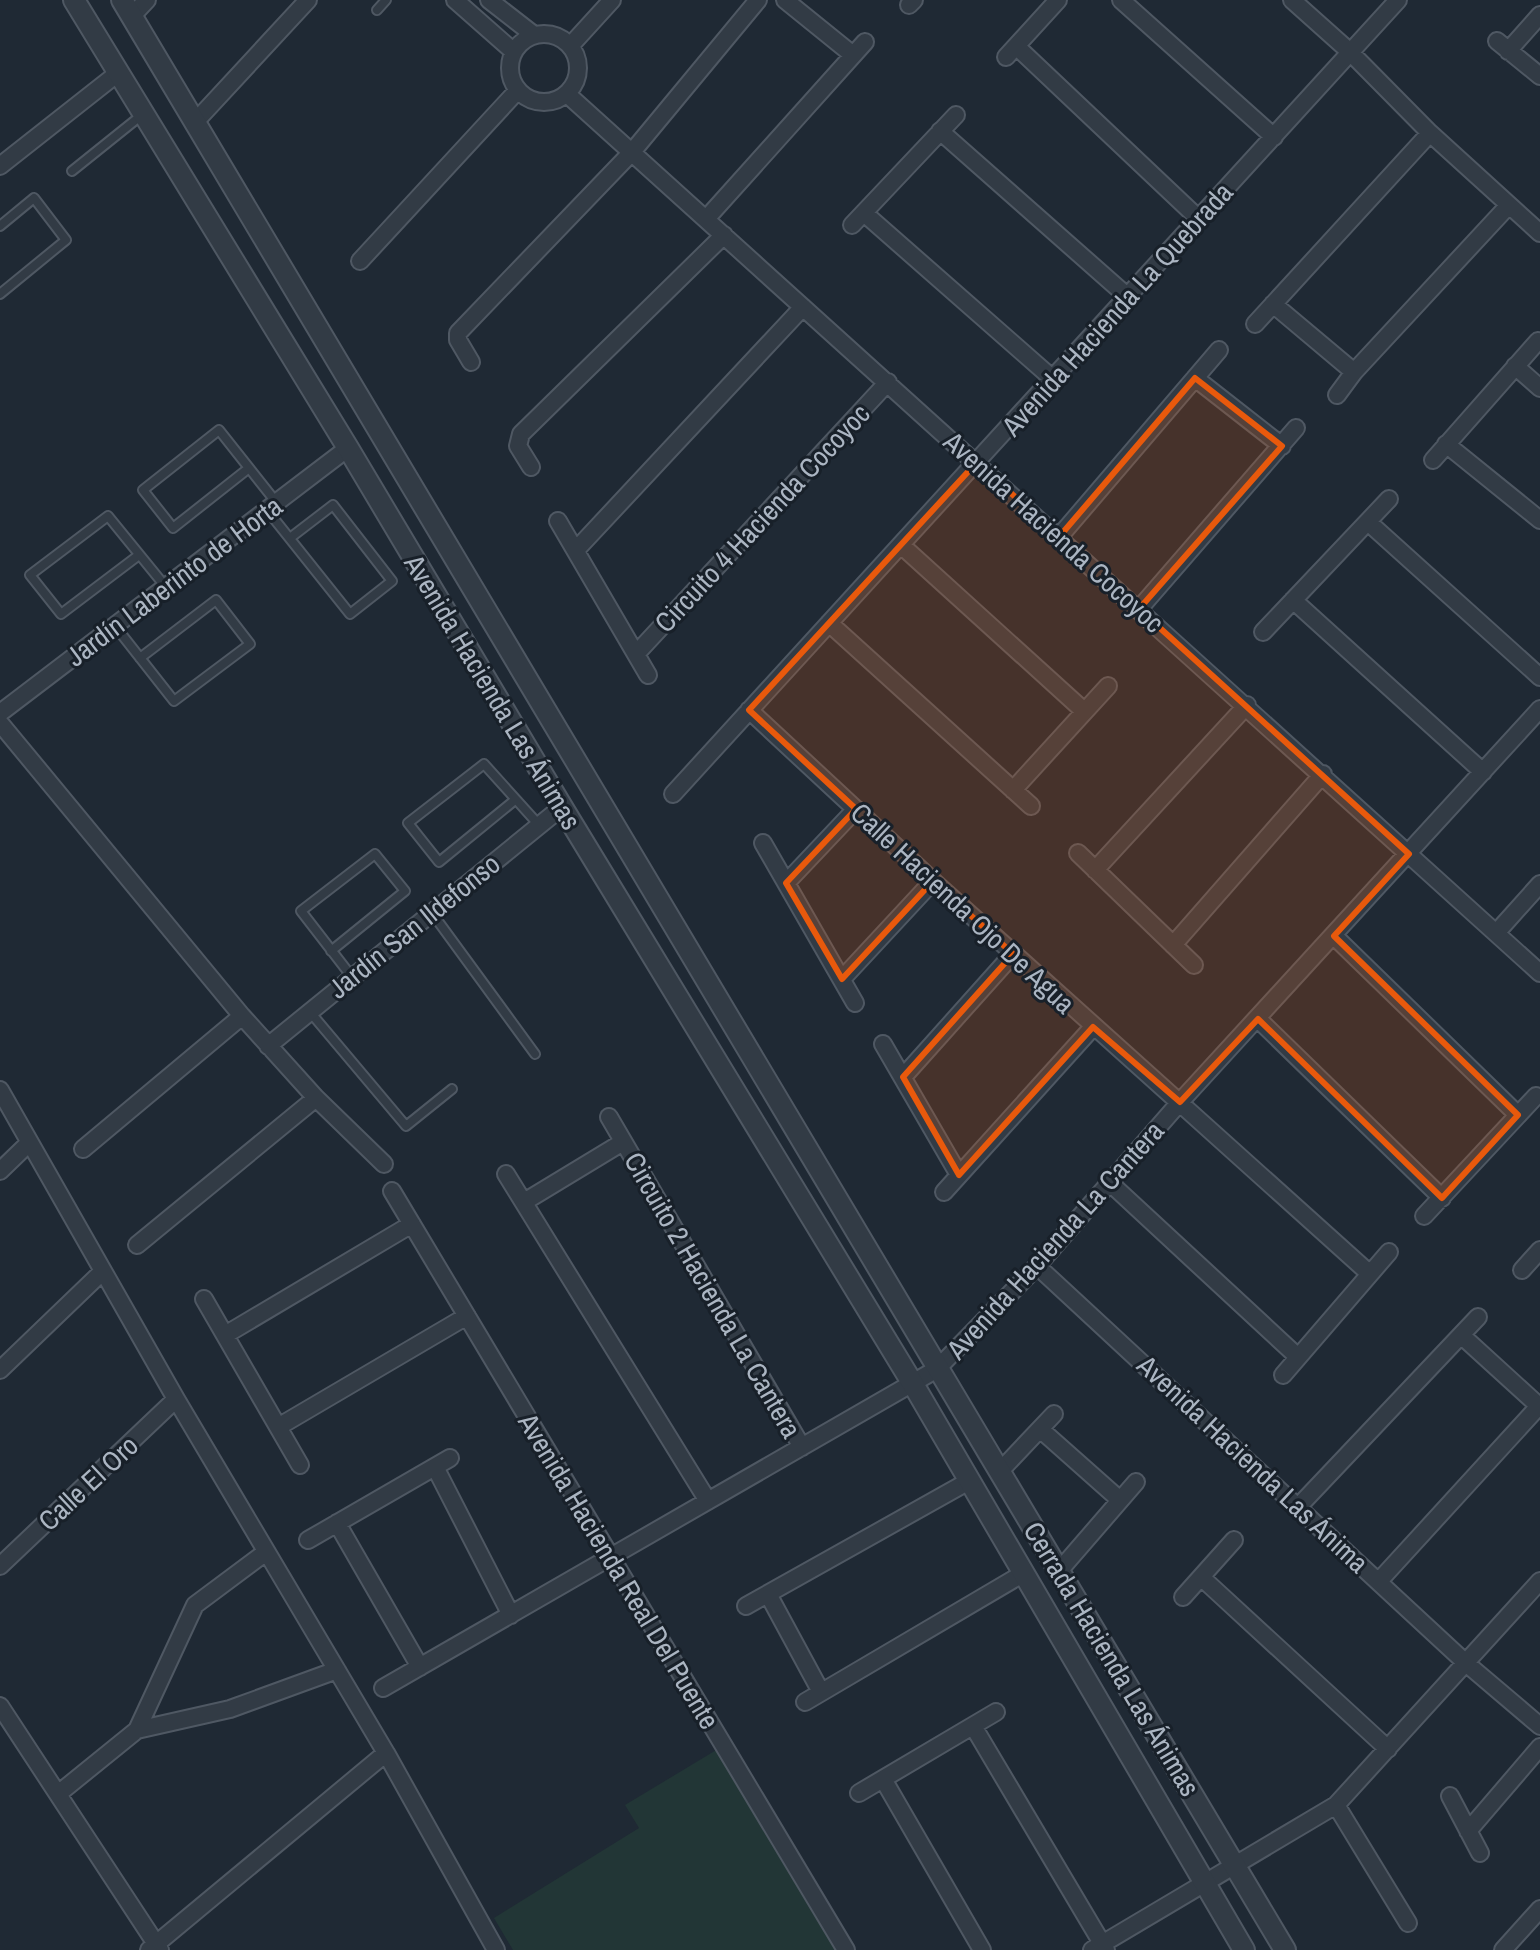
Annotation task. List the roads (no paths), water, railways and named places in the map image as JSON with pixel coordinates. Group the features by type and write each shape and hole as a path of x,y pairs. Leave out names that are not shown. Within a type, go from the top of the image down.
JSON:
{"street":[{"name":"Avenida Hacienda Las Ánimas","path":"74,0 913,1384"},
{"path":"127,8 147,0"},
{"path":"196,121 308,0"},
{"path":"489,0 534,35"},
{"path":"571,45 612,0"},
{"path":"471,362 458,340 458,333 632,152 758,0"},
{"path":"785,0 853,55"},
{"path":"1058,0 1011,52 1199,219"},
{"path":"1121,0 1274,137"},
{"path":"1292,0 1349,51 1430,133 1540,233"},
{"name":"Avenida Hacienda La Quebrada","path":"673,794 1398,0"},
{"path":"458,1 514,52"},
{"name":"Avenida Hacienda Las Ánimas","path":"127,8 937,1369"},
{"path":"1540,15 1503,46 1540,76"},
{"path":"547,34 560,37 571,45 579,70 567,94 542,102 518,90 510,65 514,52 522,42 534,35 547,34"},
{"path":"706,219 865,42"},
{"path":"0,166 118,73"},
{"path":"360,261 518,90"},
{"name":"Avenida Hacienda Cocoyoc","path":"567,94 1247,705 1540,973"},
{"path":"852,225 956,115"},
{"path":"940,131 1128,297"},
{"path":"1255,324 1430,133"},
{"path":"1337,395 1354,372 1509,205"},
{"path":"864,213 1053,379"},
{"path":"531,467 518,446 521,434 724,235"},
{"path":"1273,304 1354,372"},
{"path":"576,550 803,307"},
{"path":"285,344 316,326"},
{"path":"1433,460 1538,341"},
{"path":"1059,537 1219,350"},
{"path":"1515,366 1540,388"},
{"path":"1195,378 1282,446"},
{"name":"Circuito 4 Hacienda Cocoyoc","path":"636,654 888,382"},
{"path":"1139,609 1296,428"},
{"path":"1446,444 1540,520"},
{"name":"Jardín Laberinto de Horta","path":"0,713 348,448"},
{"path":"1263,632 1389,499"},
{"name":"Circuito 4 Hacienda Cocoyoc","path":"558,521 648,675"},
{"path":"1368,522 1540,677"},
{"path":"901,545 1084,711"},
{"path":"1293,600 1483,772"},
{"path":"829,623 1031,806"},
{"path":"1013,790 1108,686"},
{"path":"1095,870 1247,705"},
{"name":"Avenida Hacienda La Cantera","path":"383,1688 937,1369 1037,1266 1180,1102 1540,709"},
{"name":"Calle Hacienda Ojo De Agua","path":"749,710 1093,1027 1370,1274"},
{"path":"0,723 268,1046 384,1164"},
{"path":"1173,945 1323,774"},
{"name":"Jardín San Ildefonso","path":"268,1046 562,807"},
{"path":"786,883 856,809"},
{"path":"763,843 855,1003"},
{"path":"1078,853 1194,965"},
{"path":"842,979 933,881"},
{"path":"1497,932 1540,884"},
{"path":"1334,936 1518,1115"},
{"path":"903,1077 1013,954"},
{"path":"83,1149 242,1016"},
{"path":"1258,1019 1442,1198"},
{"path":"944,1192 1093,1027"},
{"path":"883,1044 959,1175"},
{"path":"0,1090 102,1272 386,1753 496,1950"},
{"path":"1424,1216 1536,1096"},
{"path":"137,1245 316,1098"},
{"name":"Circuito 2 Hacienda La Cantera","path":"609,1117 802,1447"},
{"name":"Circuito 2 Hacienda La Cantera","path":"524,1202 623,1142"},
{"path":"0,1171 29,1143"},
{"path":"506,1174 708,1501"},
{"path":"1109,1182 1298,1357"},
{"name":"Avenida Hacienda Real Del Puente","path":"392,1191 846,1950"},
{"path":"225,1335 412,1224"},
{"path":"1283,1375 1389,1252"},
{"path":"1522,1270 1538,1256"},
{"name":"Avenida Hacienda Las Ánima","path":"1037,1266 1467,1664 1540,1726"},
{"path":"0,1370 102,1272"},
{"path":"204,1299 300,1465"},
{"path":"278,1427 467,1316"},
{"path":"1299,1506 1478,1317"},
{"path":"1379,1581 1540,1406 1461,1335"},
{"name":"Cerrada Hacienda Las Ánimas","path":"937,1369 1001,1470 1285,1950"},
{"name":"Cerrada Hacienda Las Ánimas","path":"913,1384 1244,1950"},
{"name":"Calle El Oro","path":"0,1566 176,1399"},
{"path":"1001,1470 1054,1414"},
{"path":"1040,1429 1120,1500"},
{"path":"308,1540 450,1458"},
{"path":"435,1467 511,1615"},
{"path":"746,1606 969,1481"},
{"path":"1059,1571 1136,1482"},
{"path":"337,1523 420,1667"},
{"path":"1183,1597 1234,1540"},
{"path":"58,1794 137,1730 195,1605 266,1552"},
{"path":"805,1702 1024,1573"},
{"path":"1201,1577 1388,1749"},
{"path":"973,1726 1100,1948 1205,1881 1336,1805 1540,1581"},
{"path":"768,1594 821,1692"},
{"path":"137,1730 230,1709 337,1670"},
{"path":"0,1706 155,1948 386,1753"},
{"path":"859,1793 996,1712"},
{"path":"1468,1831 1540,1747"},
{"path":"883,1779 982,1950"},
{"path":"1450,1796 1480,1853"},
{"path":"1336,1805 1408,1923"},
{"path":"1503,1950 1540,1909"}],"lane":[{"path":"377,10 386,0"},
{"path":"72,171 144,114"},
{"path":"0,226 34,198 66,240 0,294"},
{"path":"249,468 173,528 143,490 219,430 249,468 290,538 350,614 392,581 333,505 290,538"},
{"path":"139,555 61,614 30,575 108,516 166,587"},
{"path":"115,626 140,658 174,701 250,644 216,600 140,658"},
{"path":"515,800 439,862 408,823 484,764 539,825"},
{"path":"331,951 405,891 375,854 301,911 331,951 352,977"},
{"path":"432,912 535,1054"},
{"path":"309,1011 406,1126 452,1089"}]}
